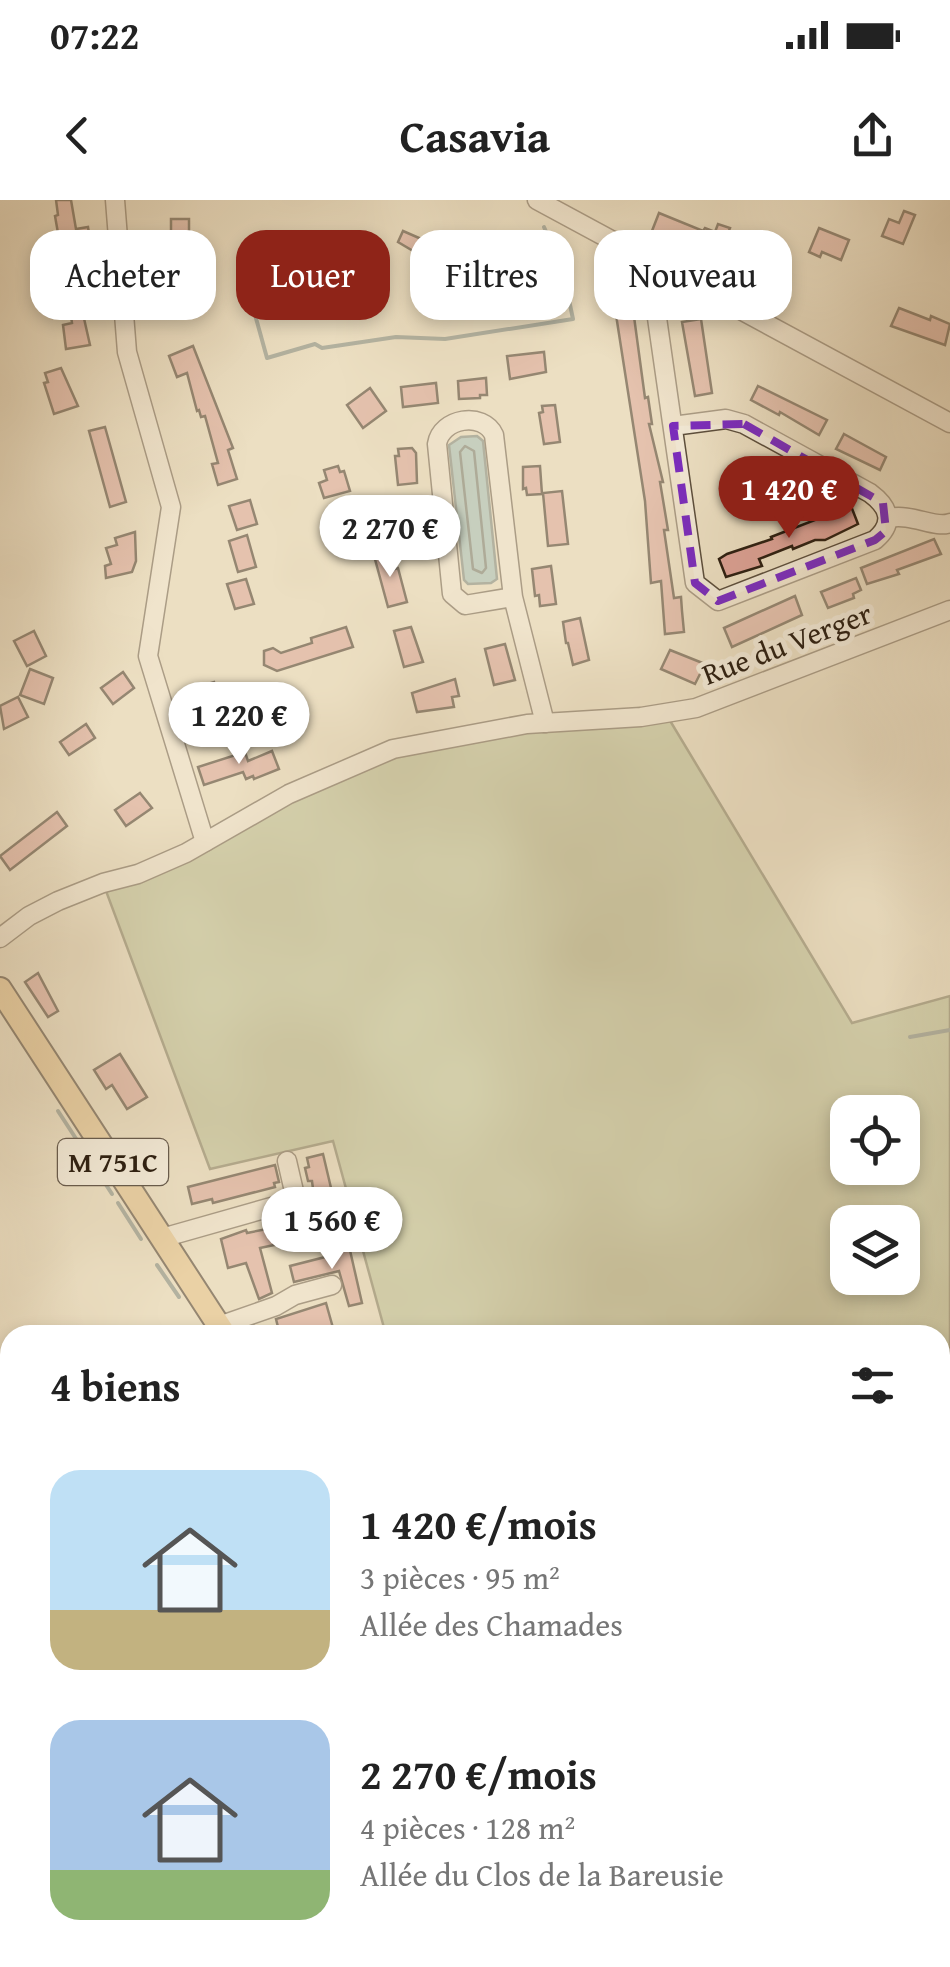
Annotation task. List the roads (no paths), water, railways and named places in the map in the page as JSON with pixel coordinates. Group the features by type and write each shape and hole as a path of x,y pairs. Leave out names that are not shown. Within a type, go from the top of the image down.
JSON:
{"main road":[{"name":"M 751C","path":"0,989 218,1325"}],"street":[{"path":"116,200 128,352 170,507 148,656 205,842"},
{"path":"537,200 594,231"},
{"path":"657,320 694,583 718,601 876,540 886,530 888,518 883,503 870,492 744,424 726,419 673,426"},
{"path":"758,320 950,423"},
{"path":"513,596 465,605 452,594 437,444 441,430 448,425 486,423 494,435 513,596 545,723"},
{"path":"888,518 904,515 942,526 950,523"},
{"name":"Rue du Verger","path":"0,938 58,901 138,874 205,842 288,794 393,749 545,723 641,717 696,708 950,610"},
{"path":"287,1161 304,1236"},
{"path":"162,1238 296,1200"},
{"path":"235,1325 295,1294 332,1285"}],"water":[{"path":"477,436 483,441 497,579 468,584 464,580 449,445 461,437"}],"waterway":[{"path":"256,320 267,358 315,344 322,348 396,337 445,339 573,319 563,272 544,227"},
{"path":"910,1037 950,1030"},
{"path":"58,1111 112,1194"},
{"path":"118,1203 141,1239"},
{"path":"157,1265 179,1297"}]}
